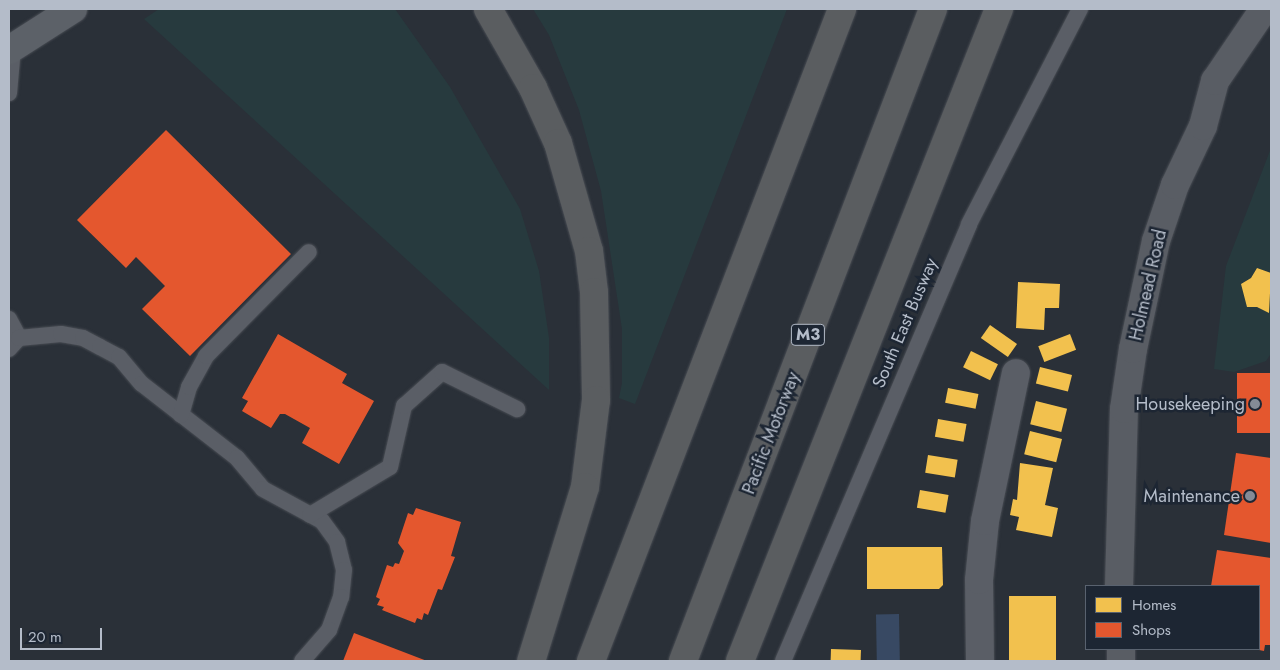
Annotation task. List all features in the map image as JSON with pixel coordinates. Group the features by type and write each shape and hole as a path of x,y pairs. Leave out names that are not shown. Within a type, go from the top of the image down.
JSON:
{"highway":[{"path":"488,9 533,88 558,143 588,251 594,292 596,400 585,487 531,661"},
{"path":"592,661 842,9"},
{"name":"Pacific Motorway","path":"683,661 933,9"},
{"path":"740,661 999,9"}],"main road":[{"path":"11,49 74,9"}],"street":[{"name":"Holmead Road","path":"1119,585 1124,409 1133,349 1154,250 1175,184 1203,126 1215,81 1264,9"},
{"path":"980,661 979,580 985,521 1016,373"}],"lane":[{"name":"South East Busway","path":"783,661 969,224 1080,9"},
{"path":"9,93 11,49"},
{"path":"180,415 189,388 206,356 309,252"},
{"path":"9,319 14,343 61,334 83,338 119,358 142,384 237,458 263,489 322,521 337,542 344,570 341,597 328,630 312,646 302,661"},
{"path":"310,515 390,467 404,406 442,372 517,409"}],"green space":[{"path":"159,9 395,9 450,87 520,209 539,271 549,338 549,390 144,19"},
{"path":"533,9 787,9 635,404 619,398 622,383 622,329 601,191 579,110 549,35"},
{"path":"1271,148 1271,273 1257,268 1251,278 1241,284 1265,273 1271,275 1270,355 1266,361 1234,372 1214,369 1226,266"}],"water":[{"path":"876,614 899,614 900,661 877,661"}],"building: Homes":[{"path":"1257,268 1271,273 1269,313 1257,307 1247,307 1241,284 1251,278"},
{"path":"1018,282 1060,284 1059,308 1045,308 1044,330 1016,328"},
{"path":"990,325 1017,344 1008,357 981,338"},
{"path":"1070,334 1076,350 1044,362 1038,346"},
{"path":"971,351 998,364 990,380 963,367"},
{"path":"1040,367 1072,375 1068,391 1036,383"},
{"path":"948,388 978,394 976,409 945,403"},
{"path":"1036,401 1067,409 1061,432 1030,424"},
{"path":"938,419 967,424 963,442 935,437"},
{"path":"1030,431 1062,439 1056,462 1024,454"},
{"path":"928,455 958,460 955,477 925,473"},
{"path":"1020,463 1053,468 1045,505 1058,508 1052,537 1016,530 1019,517 1010,515 1013,499 1017,500"},
{"path":"920,490 949,495 945,513 917,508"},
{"path":"867,547 942,547 943,585 939,589 867,589"},
{"path":"1009,596 1056,596 1056,661 1009,661"},
{"path":"831,649 861,650 861,661 831,661"}],"building: Shops":[{"path":"166,130 291,254 190,356 142,309 165,286 136,257 126,268 77,220"},
{"path":"278,334 347,374 342,383 374,401 339,464 302,443 310,428 285,414 280,414 271,428 242,411 248,401 242,398"},
{"name":"Housekeeping","path":"1237,373 1271,373 1271,433 1237,433"},
{"name":"Maintenance","path":"1236,453 1271,458 1271,543 1224,535"},
{"path":"416,508 461,522 451,556 455,557 442,590 438,589 428,615 424,613 422,620 417,618 415,623 382,610 384,607 377,605 380,599 376,597 387,565 393,567 395,563 399,564 404,551 398,543 408,513 413,515"},
{"path":"1217,550 1271,558 1271,645 1265,645 1264,651 1259,650 1260,585 1211,585"},
{"path":"354,633 427,661 343,661"}],"place":[{"name":"Housekeeping","path":"1255,404"},
{"name":"Maintenance","path":"1250,496"}]}
